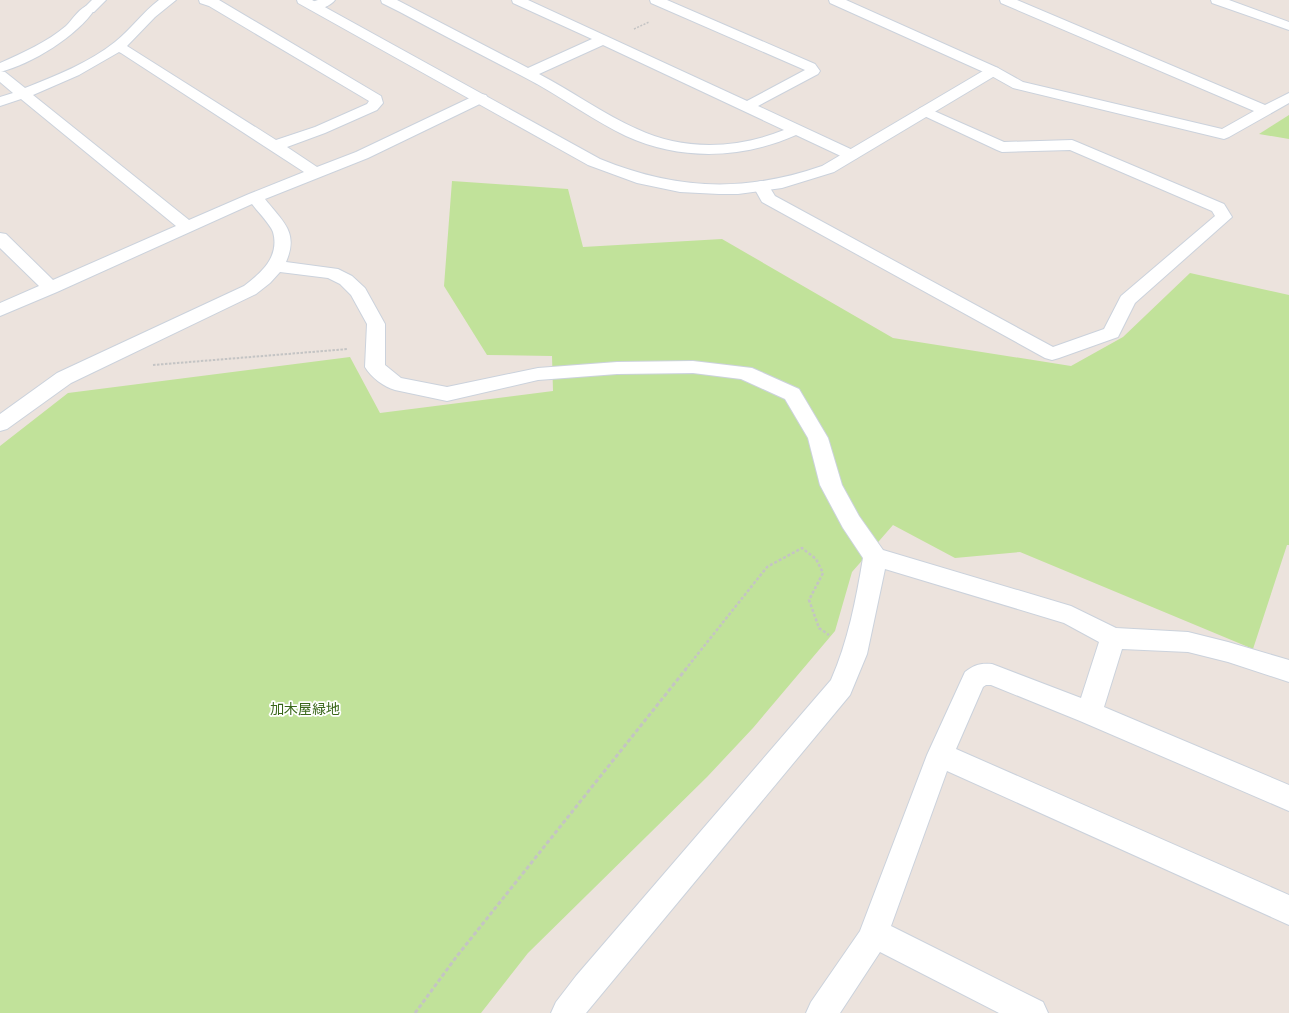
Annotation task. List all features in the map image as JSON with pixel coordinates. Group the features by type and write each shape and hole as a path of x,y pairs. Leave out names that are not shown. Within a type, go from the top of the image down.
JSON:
{"street":[{"path":"0,68 40,49 55,40 74,25 91,5 100,0"},
{"path":"0,102 57,81 117,47 142,24 160,4 170,0"},
{"path":"205,0 214,3 376,99 376,103 372,107 320,130 275,146"},
{"path":"309,3 329,0"},
{"path":"387,0 527,74 634,134 660,144 693,149 719,150 745,148 776,140 796,130"},
{"path":"518,0 851,155"},
{"path":"656,0 810,67 813,71 746,107"},
{"path":"835,0 993,71 1018,85 1224,134 1289,97"},
{"path":"1006,0 1265,110"},
{"path":"1217,0 1289,26"},
{"path":"309,3 594,162 625,174 658,183 687,187 725,189 761,186 800,178 828,169 993,71"},
{"path":"527,74 604,40"},
{"path":"117,47 126,50 316,173"},
{"path":"0,75 186,226"},
{"path":"0,310 186,226 362,155 481,98"},
{"path":"761,186 768,200 1052,354 1111,332 1127,300 1224,217 1218,208 1072,146 1002,147 925,111"},
{"path":"0,424 64,378 250,290 264,279 276,266 283,249 281,231 255,197"},
{"path":"0,238 51,288"},
{"path":"276,266 332,273 346,280 360,292 376,324 374,367 395,383 447,394 538,374 617,368 693,367 745,373 792,394 818,438 831,485 851,522 875,557 1071,616 1113,638 1188,642 1228,652 1289,671"},
{"path":"567,1013 587,987 841,687 855,654 870,589 875,557"},
{"path":"1089,713 1113,638"},
{"path":"822,1013 871,940 940,755 974,680 981,674 992,674 1089,713 1289,798"},
{"path":"940,755 1289,910"},
{"path":"874,933 1032,1013"}],"path":[{"path":"604,40 677,10"},
{"path":"145,366 376,346"},
{"path":"415,1013 457,956 767,567 802,548 816,559 823,573 809,600 819,628 855,654"}],"green space":[{"path":"1289,115 1289,139 1259,134"},
{"name":"加木屋緑地","path":"452,181 568,189 583,247 722,239 893,338 1071,366 1123,337 1190,273 1289,295 1289,545 1287,545 1253,649 1020,552 955,558 893,525 852,572 835,631 753,728 707,777 528,953 481,1013 0,1013 0,446 68,393 350,357 380,413 553,391 552,356 487,355 444,286"}]}
